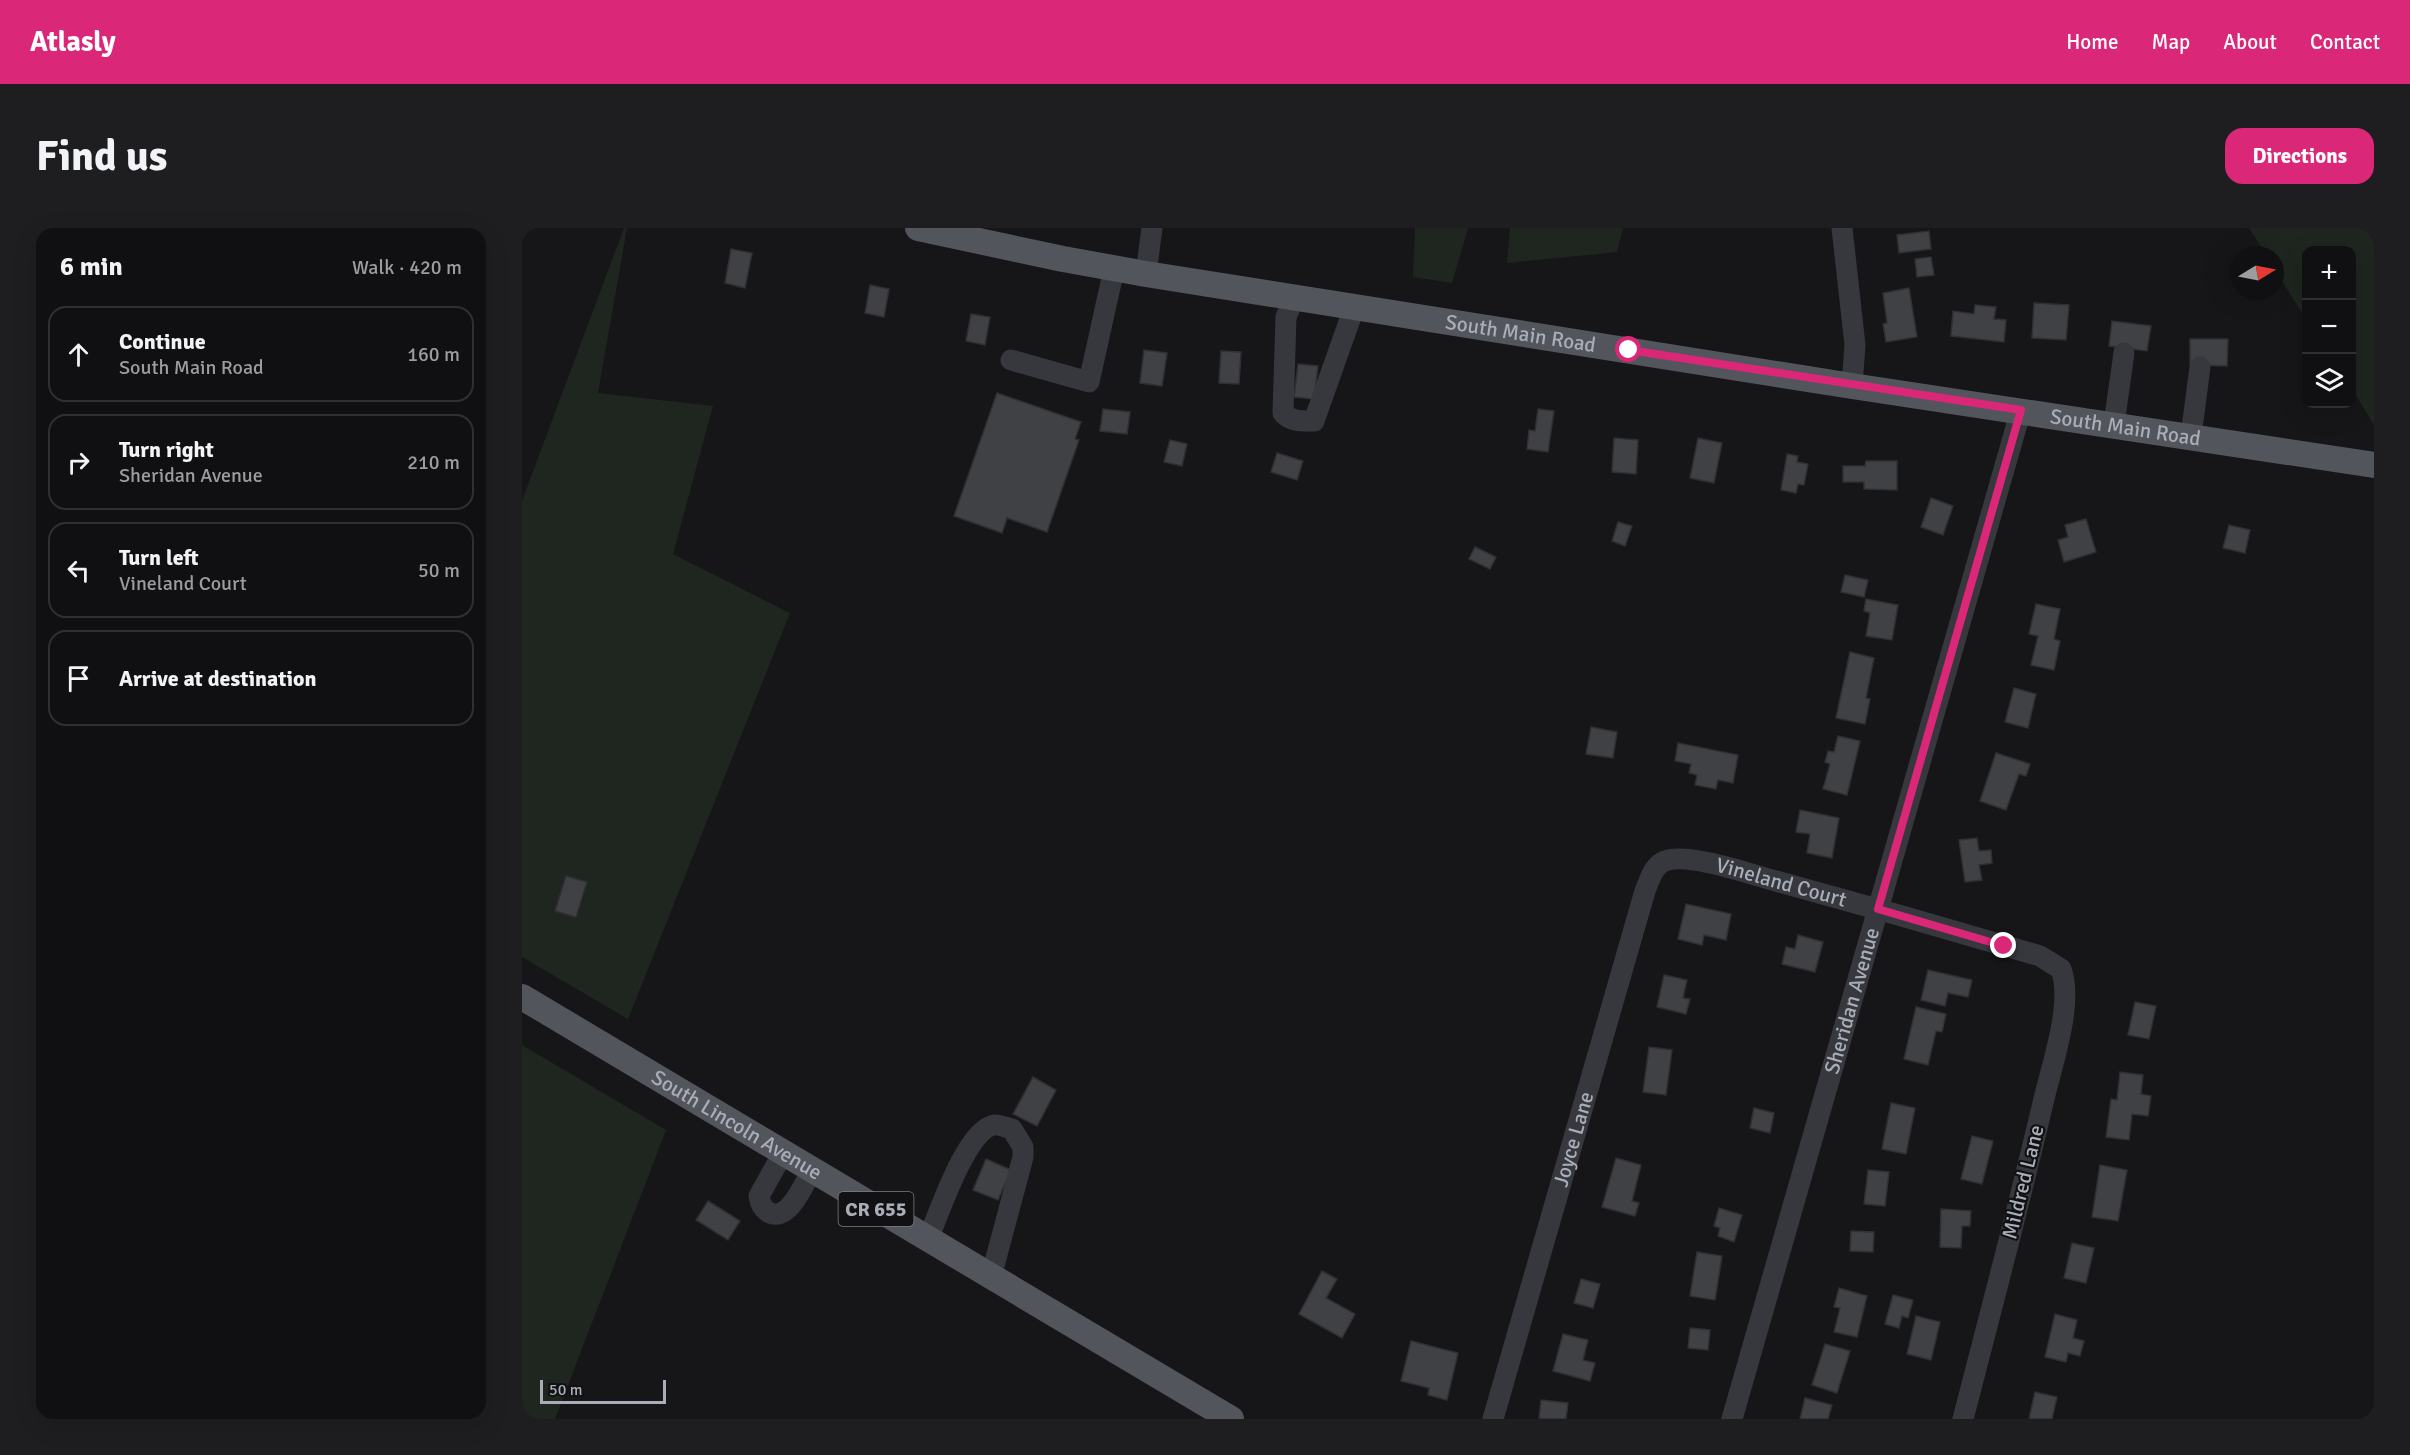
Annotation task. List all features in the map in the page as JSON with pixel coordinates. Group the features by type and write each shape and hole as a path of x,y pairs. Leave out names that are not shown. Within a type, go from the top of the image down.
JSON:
{"main road":[{"name":"South Main Road","path":"918,228 1146,274 1354,308 2374,465"},
{"name":"South Lincoln Avenue","path":"522,997 991,1277 1200,1411 1231,1419"}],"street":[{"path":"1146,274 1152,228"},
{"path":"1842,228 1855,345 1852,386"},
{"path":"1011,360 1089,382 1114,268"},
{"path":"1294,298 1286,316 1284,413 1287,418 1300,421 1314,421 1354,308"},
{"path":"2114,424 2124,353"},
{"path":"2191,436 2200,367"},
{"name":"Sheridan Avenue","path":"1732,1419 2021,410"},
{"name":"Vineland Court","path":"1660,864 1667,860 1677,859 1701,862 1878,909 2040,956"},
{"name":"Joyce Lane","path":"1493,1419 1646,891 1651,876 1660,864"},
{"name":"Mildred Lane","path":"1963,1419 2032,1150 2061,1023 2065,980 2057,965 2040,956"},
{"path":"928,1239 966,1150 978,1134 994,1125 1012,1129 1023,1148 1023,1157 991,1277"},
{"path":"783,1153 759,1196 760,1203 770,1213 777,1215 785,1212 812,1170"}],"shaded area":[{"path":"624,228 627,228 598,393 713,406 673,554 790,613 628,1019 522,957 522,501"},
{"path":"1415,228 1468,228 1452,283 1413,277"},
{"path":"1510,228 1623,228 1617,252 1507,263"},
{"path":"2249,228 2374,228 2374,425 2356,396 2356,246 2302,246 2302,313 2284,284 2284,246 2260,246"},
{"path":"522,1045 666,1130 555,1419 522,1419"}],"building":[{"path":"1929,231 1931,249 1899,253 1897,235"},
{"path":"731,249 752,253 745,288 725,283"},
{"path":"1931,257 1934,275 1917,277 1915,259"},
{"path":"870,285 889,289 884,317 865,313"},
{"path":"1909,288 1917,337 1886,342 1883,324 1887,323 1883,293"},
{"path":"2034,303 2069,305 2066,340 2032,338"},
{"path":"1975,305 1996,307 1994,319 2006,320 2004,342 1951,336 1953,311 1974,314"},
{"path":"971,314 990,317 985,345 966,341"},
{"path":"2112,321 2151,326 2147,351 2109,346"},
{"path":"2190,339 2228,339 2227,366 2190,365"},
{"path":"1144,350 1167,353 1162,386 1140,383"},
{"path":"1221,351 1241,352 1239,384 1219,383"},
{"path":"1298,364 1318,366 1314,399 1294,397"},
{"path":"997,393 1081,422 1075,439 1079,440 1047,532 1007,518 1002,533 954,516"},
{"path":"1103,409 1130,412 1127,434 1100,431"},
{"path":"1538,409 1554,411 1548,452 1527,449 1529,430 1535,431"},
{"path":"1614,438 1638,440 1636,474 1612,472"},
{"path":"1698,438 1722,443 1714,483 1690,478"},
{"path":"1170,440 1187,444 1182,466 1164,462"},
{"path":"1277,453 1303,461 1297,480 1271,472"},
{"path":"1787,454 1798,456 1797,462 1808,464 1804,485 1798,484 1796,493 1781,490"},
{"path":"1866,461 1897,461 1897,490 1864,489 1864,482 1843,482 1843,466 1865,466"},
{"path":"1931,498 1953,506 1943,535 1921,527"},
{"path":"2086,519 2096,552 2064,562 2058,540 2068,537 2065,525"},
{"path":"1618,522 1632,526 1625,546 1612,541"},
{"path":"2229,525 2250,530 2245,553 2223,548"},
{"path":"1475,547 1496,557 1490,569 1469,559"},
{"path":"1845,575 1868,580 1864,597 1841,592"},
{"path":"1866,599 1898,605 1892,640 1866,636 1870,613 1864,611"},
{"path":"2036,604 2060,609 2054,639 2060,641 2054,670 2031,665 2038,636 2029,634"},
{"path":"1850,652 1874,658 1866,698 1870,699 1865,724 1836,718"},
{"path":"2014,688 2036,694 2028,728 2005,722"},
{"path":"1591,727 1617,732 1613,758 1586,754"},
{"path":"1838,736 1860,741 1847,795 1823,789 1830,764 1825,762 1828,751 1834,752"},
{"path":"1678,743 1738,755 1733,783 1718,780 1716,789 1695,785 1697,775 1689,773 1691,764 1675,761"},
{"path":"1996,753 2030,764 2026,776 2019,774 2006,810 1980,801"},
{"path":"1800,810 1839,818 1832,858 1807,853 1810,834 1796,832"},
{"path":"1977,838 1979,851 1991,850 1992,863 1979,865 1982,880 1965,882 1959,840"},
{"path":"566,876 587,882 576,917 555,911"},
{"path":"1686,904 1731,914 1726,940 1704,935 1702,945 1678,939"},
{"path":"1798,935 1823,942 1815,972 1782,964 1786,947 1795,949"},
{"path":"1928,970 1972,980 1968,997 1948,993 1945,1006 1921,1000"},
{"path":"1664,975 1687,980 1683,998 1690,999 1686,1014 1657,1007"},
{"path":"2135,1002 2156,1006 2149,1039 2128,1035"},
{"path":"1916,1007 1946,1014 1942,1032 1936,1031 1928,1065 1904,1059"},
{"path":"1649,1047 1672,1050 1666,1095 1643,1092"},
{"path":"2120,1072 2143,1075 2141,1094 2151,1096 2148,1116 2132,1114 2129,1140 2106,1137 2111,1099 2117,1100"},
{"path":"1033,1077 1056,1090 1037,1126 1013,1114"},
{"path":"1891,1103 1915,1108 1906,1154 1882,1149"},
{"path":"1754,1108 1774,1113 1770,1133 1750,1128"},
{"path":"1972,1136 1993,1141 1982,1184 1961,1179"},
{"path":"1616,1158 1641,1165 1632,1201 1639,1203 1635,1216 1602,1207"},
{"path":"986,1159 1011,1170 998,1200 973,1190"},
{"path":"2100,1165 2127,1170 2118,1221 2092,1217"},
{"path":"1868,1170 1889,1172 1885,1206 1864,1204"},
{"path":"708,1201 740,1221 728,1240 696,1220"},
{"path":"1719,1208 1742,1215 1734,1242 1718,1236 1720,1228 1714,1226"},
{"path":"1941,1209 1971,1211 1970,1226 1962,1226 1961,1248 1940,1247"},
{"path":"1851,1231 1874,1232 1873,1252 1850,1251"},
{"path":"2072,1243 2094,1248 2086,1283 2064,1278"},
{"path":"1697,1252 1722,1256 1715,1300 1690,1296"},
{"path":"1322,1271 1337,1279 1326,1298 1355,1314 1342,1338 1299,1314"},
{"path":"1581,1279 1600,1284 1593,1308 1574,1303"},
{"path":"1839,1288 1867,1296 1857,1337 1834,1332 1840,1308 1834,1307"},
{"path":"1893,1295 1913,1300 1908,1318 1902,1316 1899,1328 1885,1324"},
{"path":"2055,1314 2077,1320 2073,1338 2084,1341 2080,1356 2068,1353 2066,1362 2045,1357"},
{"path":"1916,1316 1940,1322 1931,1360 1907,1354"},
{"path":"1690,1328 1710,1330 1708,1350 1688,1348"},
{"path":"1563,1334 1588,1340 1583,1360 1595,1363 1590,1381 1553,1371"},
{"path":"1411,1341 1458,1353 1447,1400 1428,1395 1429,1388 1401,1381"},
{"path":"1825,1344 1850,1351 1837,1393 1812,1385"},
{"path":"2035,1392 2057,1397 2052,1419 2029,1419"},
{"path":"1805,1398 1832,1405 1828,1419 1800,1419"},
{"path":"1541,1400 1568,1403 1566,1419 1539,1419"}],"route":[{"path":"1629,350 1852,386 2021,410 1878,909 2004,946"}]}
